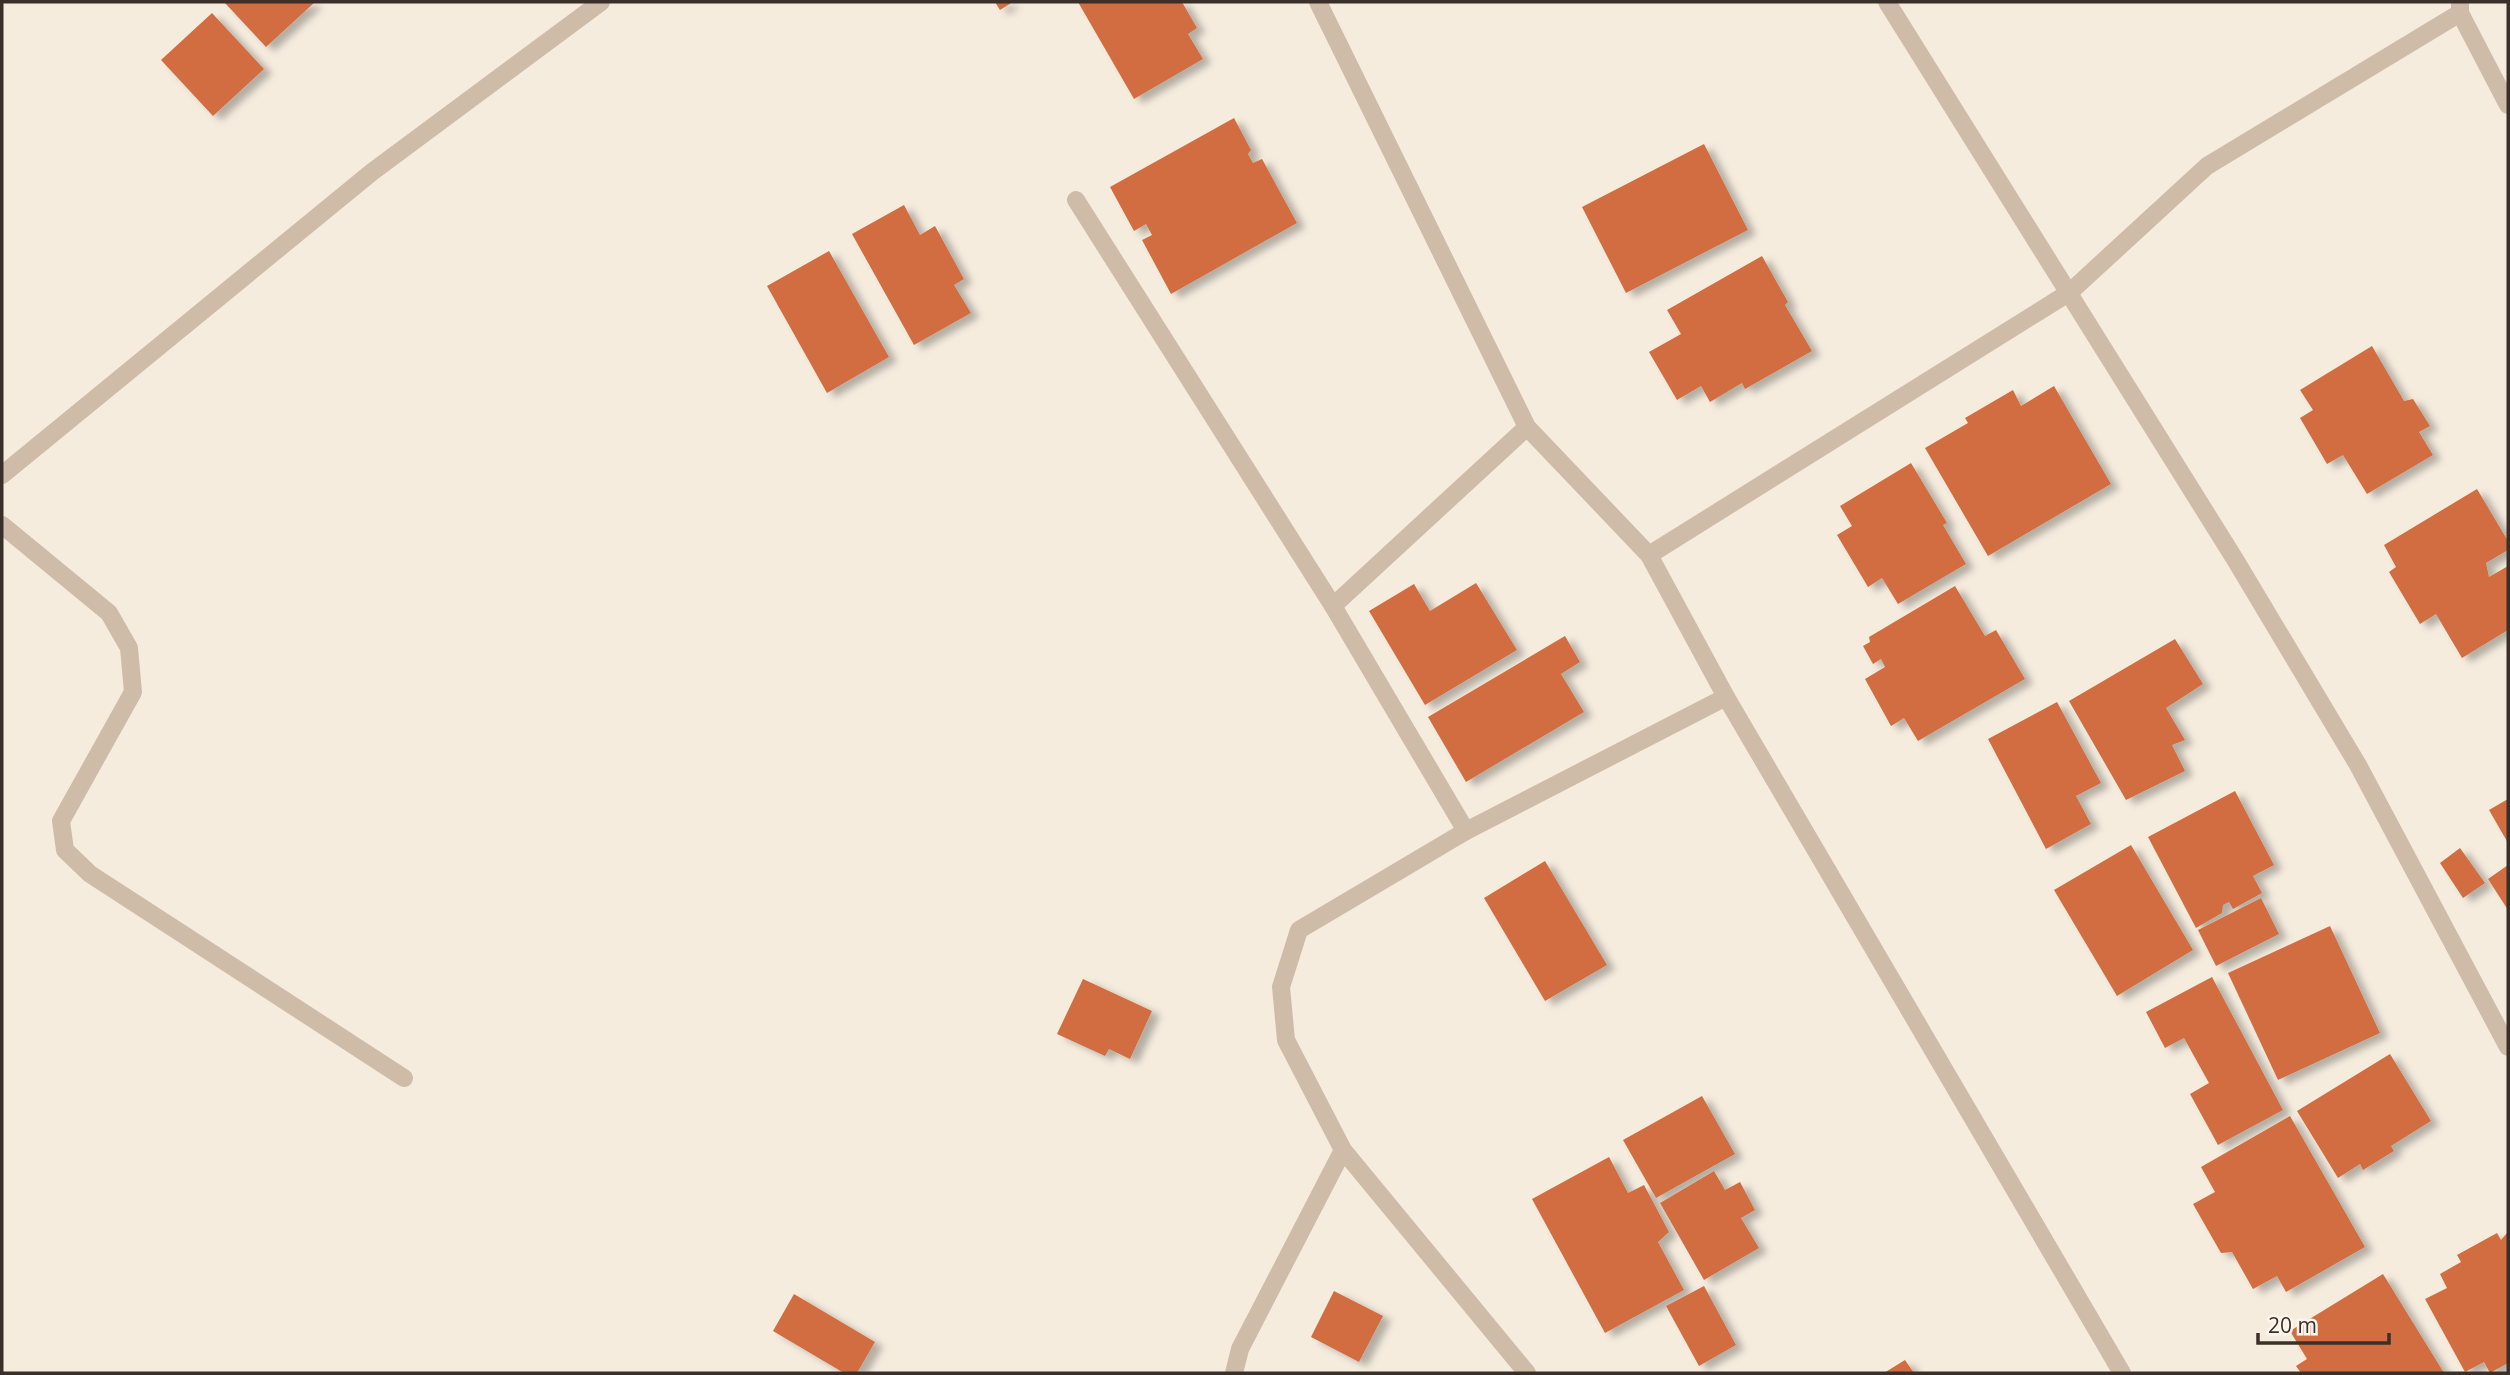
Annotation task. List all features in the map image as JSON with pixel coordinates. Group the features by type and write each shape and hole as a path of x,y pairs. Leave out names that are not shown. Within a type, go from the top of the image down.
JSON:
{"street":[{"path":"2,475 372,172 601,2"},
{"path":"1318,2 1527,427 1649,555 1726,697 2122,1373"},
{"path":"1887,2 2070,292 2358,765 2507,1042"},
{"path":"1649,555 2070,292 2207,166 2460,7 2508,105"},
{"path":"1076,200 1333,606 1466,831"},
{"path":"1333,606 1527,427"},
{"path":"2,525 110,613 129,649 133,692 61,821 65,850 90,874 404,1078"},
{"path":"1527,1373 1343,1150 1286,1040 1281,987 1299,930 1466,831 1726,697"},
{"path":"1234,1373 1240,1349 1343,1150"}],"building":[{"path":"224,2 315,2 266,47"},
{"path":"995,2 1013,2 1000,10"},
{"path":"1078,2 1182,2 1197,28 1188,34 1203,59 1134,99"},
{"path":"212,13 264,69 213,116 161,60"},
{"path":"1234,118 1251,150 1248,154 1253,163 1262,159 1297,223 1171,294 1142,240 1152,235 1146,224 1134,231 1110,187"},
{"path":"1704,144 1748,230 1626,293 1582,207"},
{"path":"904,205 920,235 935,226 964,279 954,285 971,313 914,345 852,234"},
{"path":"829,251 889,357 827,393 767,286"},
{"path":"1762,256 1788,302 1785,305 1812,351 1745,389 1742,383 1710,402 1701,386 1677,400 1649,352 1681,334 1667,310"},
{"path":"2372,346 2404,401 2413,399 2430,426 2419,432 2433,455 2367,494 2343,455 2327,464 2300,418 2313,410 2300,390"},
{"path":"2054,386 2111,484 1988,556 1925,448 1968,423 1965,418 2013,390 2021,406"},
{"path":"1911,463 1947,523 1943,525 1966,564 1898,604 1882,578 1868,587 1837,535 1852,526 1840,506"},
{"path":"2477,489 2508,541 2508,550 2486,563 2489,577 2508,566 2508,630 2462,658 2436,614 2420,624 2389,572 2396,567 2384,545"},
{"path":"1476,583 1517,650 1425,705 1369,611 1414,584 1430,611"},
{"path":"1955,586 1985,636 1996,630 2025,679 1918,741 1904,718 1891,726 1865,679 1885,667 1881,659 1873,664 1863,646 1870,642 1869,637"},
{"path":"1565,636 1580,662 1561,674 1584,712 1466,782 1428,717"},
{"path":"2175,639 2203,684 2166,708 2185,740 2172,745 2185,771 2126,800 2069,701"},
{"path":"2057,702 2101,783 2076,796 2091,824 2046,849 1988,739"},
{"path":"2235,791 2274,865 2253,876 2262,893 2233,909 2229,902 2223,905 2222,913 2196,928 2148,837"},
{"path":"2508,799 2508,843 2489,810"},
{"path":"2131,845 2193,950 2117,996 2054,890"},
{"path":"2460,848 2485,883 2463,898 2440,863"},
{"path":"1545,861 1607,965 1545,1001 1484,898"},
{"path":"2508,865 2508,910 2488,879"},
{"path":"2261,898 2279,934 2216,966 2198,930"},
{"path":"2330,926 2380,1033 2278,1080 2228,973"},
{"path":"2212,977 2283,1110 2218,1145 2190,1094 2209,1083 2184,1038 2165,1048 2146,1012"},
{"path":"1083,979 1152,1011 1130,1059 1109,1049 1105,1056 1057,1034"},
{"path":"2390,1054 2431,1121 2391,1146 2394,1151 2363,1170 2360,1164 2338,1178 2297,1111"},
{"path":"1702,1096 1735,1154 1656,1198 1623,1140"},
{"path":"2290,1116 2365,1247 2286,1292 2277,1276 2253,1289 2232,1252 2221,1253 2193,1204 2215,1192 2201,1167"},
{"path":"1609,1157 1628,1193 1644,1185 1669,1232 1658,1242 1684,1290 1605,1333 1532,1199"},
{"path":"1714,1171 1725,1190 1740,1182 1755,1210 1741,1218 1759,1248 1704,1280 1660,1203"},
{"path":"2497,1233 2501,1240 2507,1233 2508,1235 2508,1363 2490,1373 2484,1362 2465,1372 2425,1299 2447,1288 2440,1274 2461,1262 2457,1255"},
{"path":"2383,1274 2444,1373 2301,1373 2296,1366 2307,1359 2290,1331"},
{"path":"1704,1286 1736,1345 1699,1366 1666,1306"},
{"path":"1334,1291 1383,1316 1359,1362 1311,1337"},
{"path":"794,1294 875,1342 857,1373 844,1373 773,1331"},
{"path":"1905,1360 1914,1373 1884,1373"}]}
